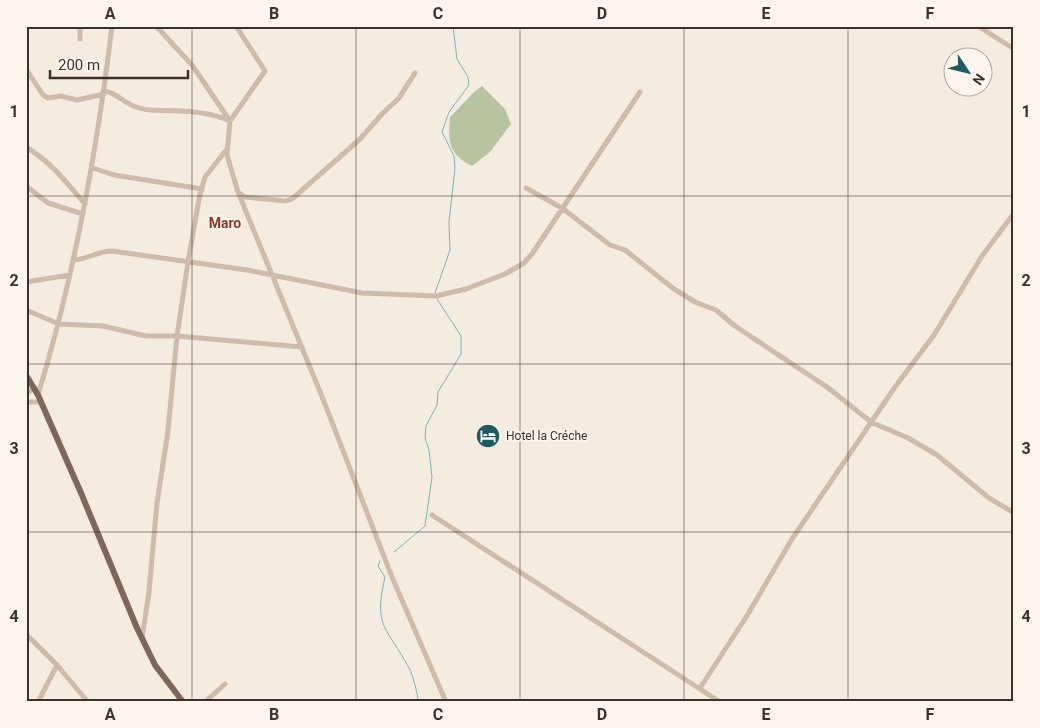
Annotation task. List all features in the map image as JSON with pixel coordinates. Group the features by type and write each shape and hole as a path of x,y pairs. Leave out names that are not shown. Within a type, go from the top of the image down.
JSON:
{"main road":[{"path":"26,375 40,399 142,639 155,665 183,702"}],"street":[{"path":"80,26 80,39"},
{"path":"26,402 40,399 74,260 93,168 105,92 112,26"},
{"path":"156,26 192,65 230,121"},
{"path":"236,26 265,70 230,121 227,149 238,192 302,347 392,577 446,702"},
{"path":"978,26 1014,49"},
{"path":"26,69 43,94 48,98 61,96 77,100 105,92 114,94 138,108 156,112 182,111 204,115 216,114 230,121"},
{"path":"238,192 245,197 286,201 292,199 360,140 382,114 399,98 415,73"},
{"path":"74,260 86,259 99,251 112,250 271,275 362,293 436,296 448,294 505,274 524,263 532,254 640,92"},
{"path":"26,147 44,158 85,204"},
{"path":"142,639 149,592 157,503 168,430 177,336 188,262 205,177 227,149"},
{"path":"93,168 114,175 173,186 202,189"},
{"path":"26,186 48,203 84,214"},
{"path":"526,188 562,208 610,245 625,250 674,289 695,302 716,310 735,326 827,387 871,422 908,438 937,455 989,498 1014,513"},
{"path":"700,688 748,614 792,539 871,422 934,335 982,256 1014,213"},
{"path":"28,283 70,275"},
{"path":"26,310 59,324 102,326 146,336 177,336 302,347"},
{"path":"26,394 35,388"},
{"path":"432,515 720,702"},
{"path":"26,634 57,665 88,702"},
{"path":"38,702 57,665"},
{"path":"205,702 225,684"}],"green space":[{"path":"482,86 505,109 511,124 490,152 472,166 458,157 451,146 449,133 450,117"}],"waterway":[{"path":"435,293 450,250 449,222 455,168 454,156 442,132 449,112 469,85 468,77 457,59 453,26"},
{"path":"394,552 425,526 432,477 429,450 425,438 426,426 437,405 438,392 461,354 461,336 437,299"},
{"path":"380,561 378,566 385,577 381,607 384,626 411,672 419,702"}],"place":[{"name":"Hotel la Créche","path":"488,436"}],"district":[{"name":"Maro","path":"225,223"}]}
